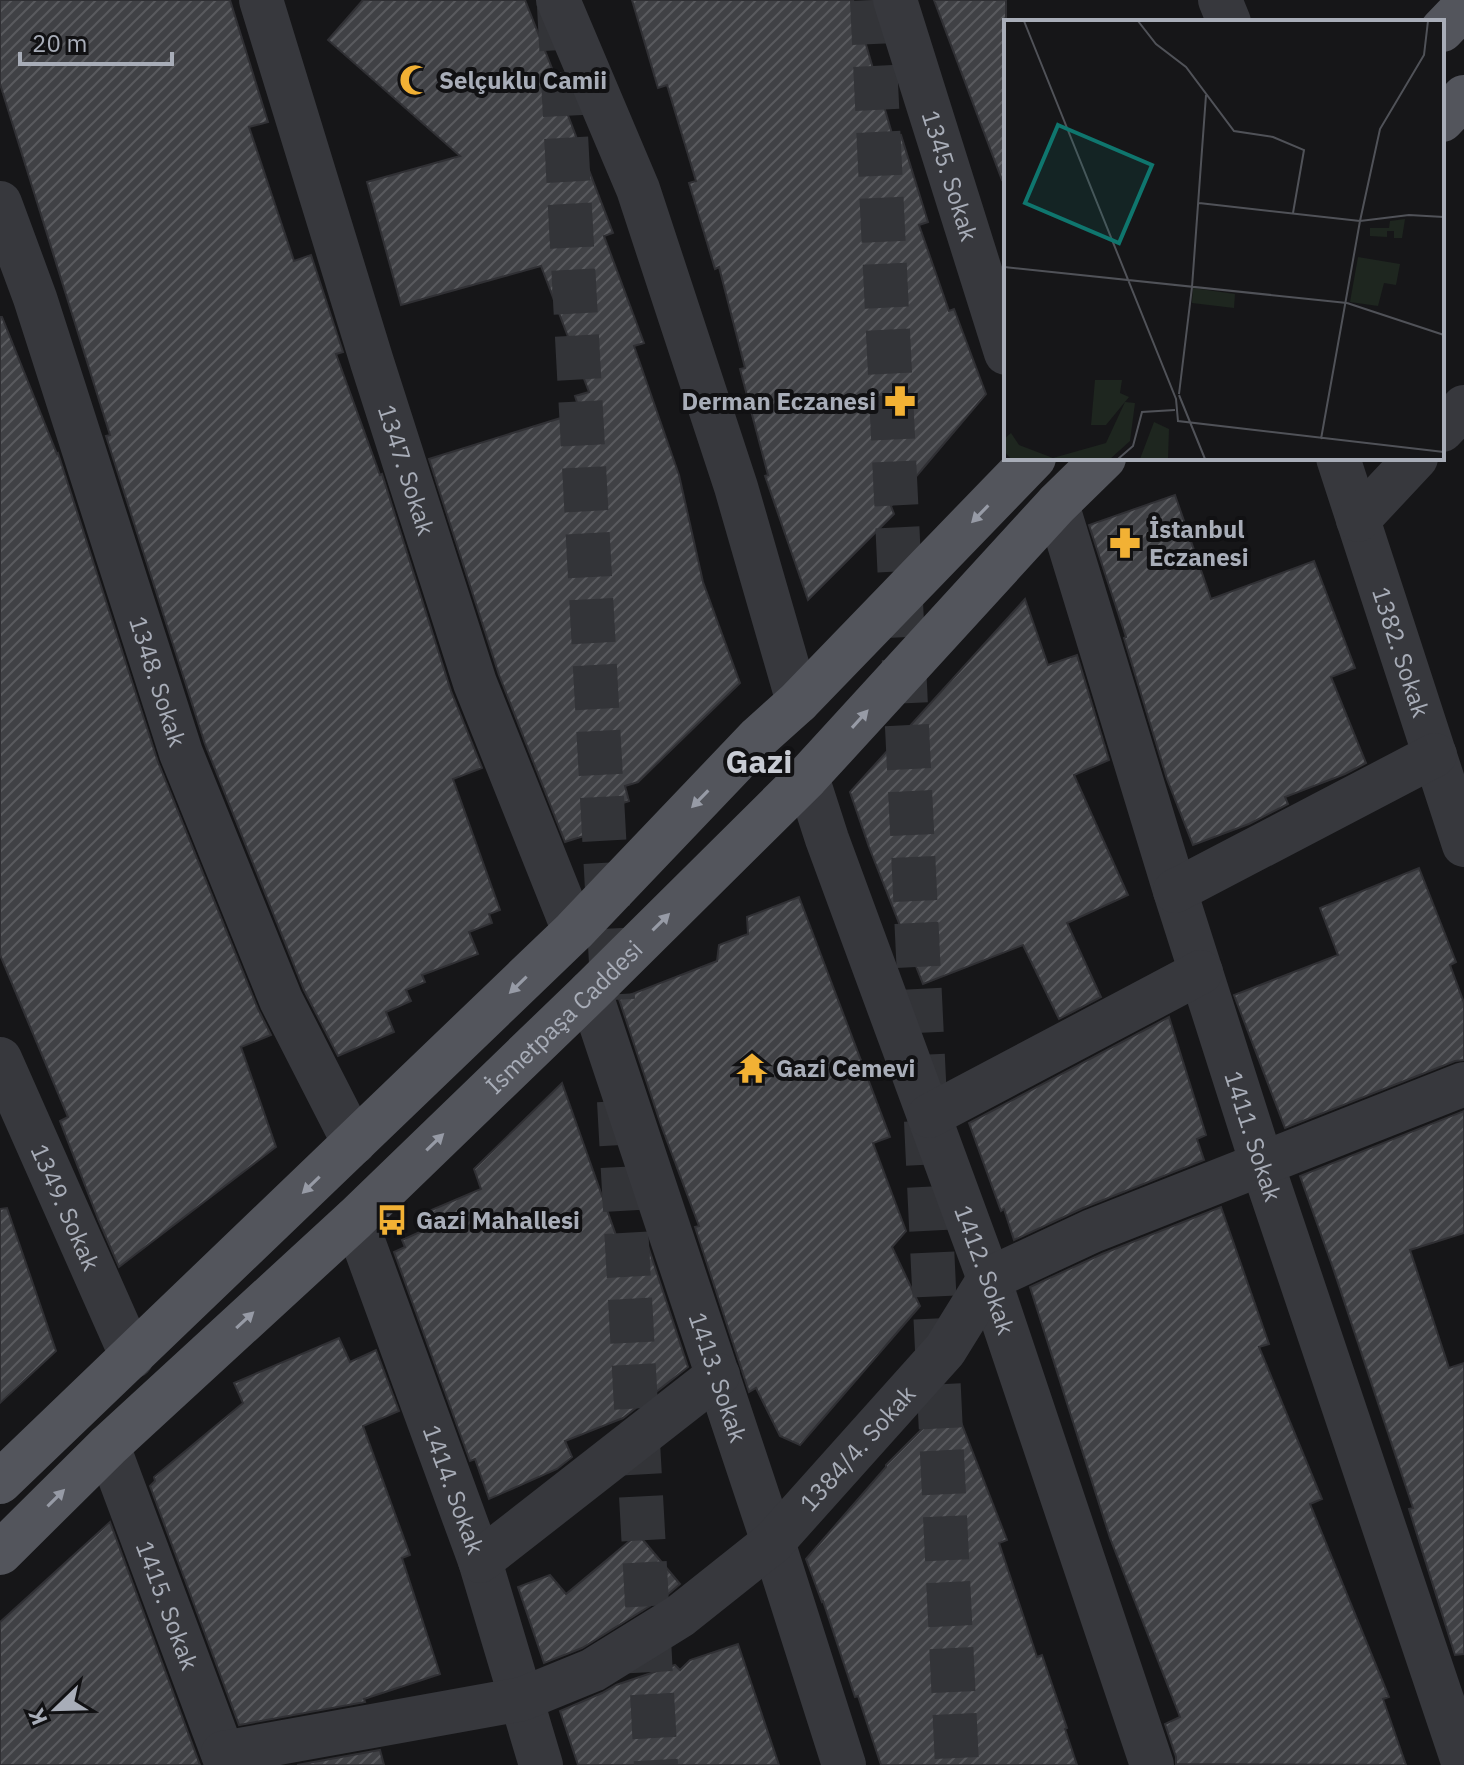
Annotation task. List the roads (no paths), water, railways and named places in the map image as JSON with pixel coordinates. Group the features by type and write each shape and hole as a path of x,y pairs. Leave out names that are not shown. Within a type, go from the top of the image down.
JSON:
{"main road":[{"path":"1444,28 1464,7"},
{"path":"1444,118 1464,97"},
{"path":"0,1482 574,931 759,737 798,702 1035,460"},
{"path":"1038,460 1057,504"},
{"name":"İsmetpaşa Caddesi","path":"0,1553 108,1446 355,1219 807,777 1057,504 1102,460"},
{"path":"574,931 590,992"}],"street":[{"name":"1347. Sokak","path":"261,0 475,683 574,931"},
{"path":"558,0 638,189 736,487 798,702"},
{"name":"1345. Sokak","path":"895,0 1004,347"},
{"path":"1220,0 1228,20"},
{"name":"1348. Sokak","path":"0,203 35,298 181,753 281,1000 354,1143"},
{"path":"1444,428 1464,407"},
{"name":"1382. Sokak","path":"1339,460 1464,845"},
{"path":"1358,520 1414,460"},
{"name":"1411. Sokak","path":"1057,504 1262,1164 1464,1765"},
{"path":"1175,891 1435,755"},
{"name":"1412. Sokak","path":"807,777 989,1279 1152,1765"},
{"path":"929,1116 1201,972"},
{"name":"1413. Sokak","path":"590,992 844,1765"},
{"name":"1349. Sokak","path":"0,1059 132,1357"},
{"path":"989,1279 1092,1231 1464,1084"},
{"name":"1414. Sokak","path":"355,1219 480,1561 541,1765"},
{"name":"1384/4. Sokak","path":"225,1759 522,1699 593,1670 668,1624 773,1542 945,1350 989,1279"},
{"path":"480,1561 718,1375"},
{"name":"1415. Sokak","path":"108,1446 225,1759"}],"tunnel":[{"path":"872,0 957,1765"},
{"path":"559,6 613,1000"},
{"path":"619,1101 656,1765"}],"place":[{"name":"Selçuklu Camii","path":"415,80"},
{"name":"Derman Eczanesi","path":"900,401"},
{"name":"İstanbul Eczanesi","path":"1125,543"},
{"name":"Gazi Cemevi","path":"752,1068"},
{"name":"Gazi Mahallesi","path":"392,1220"}],"district":[{"name":"Gazi","path":"759,761"}]}
